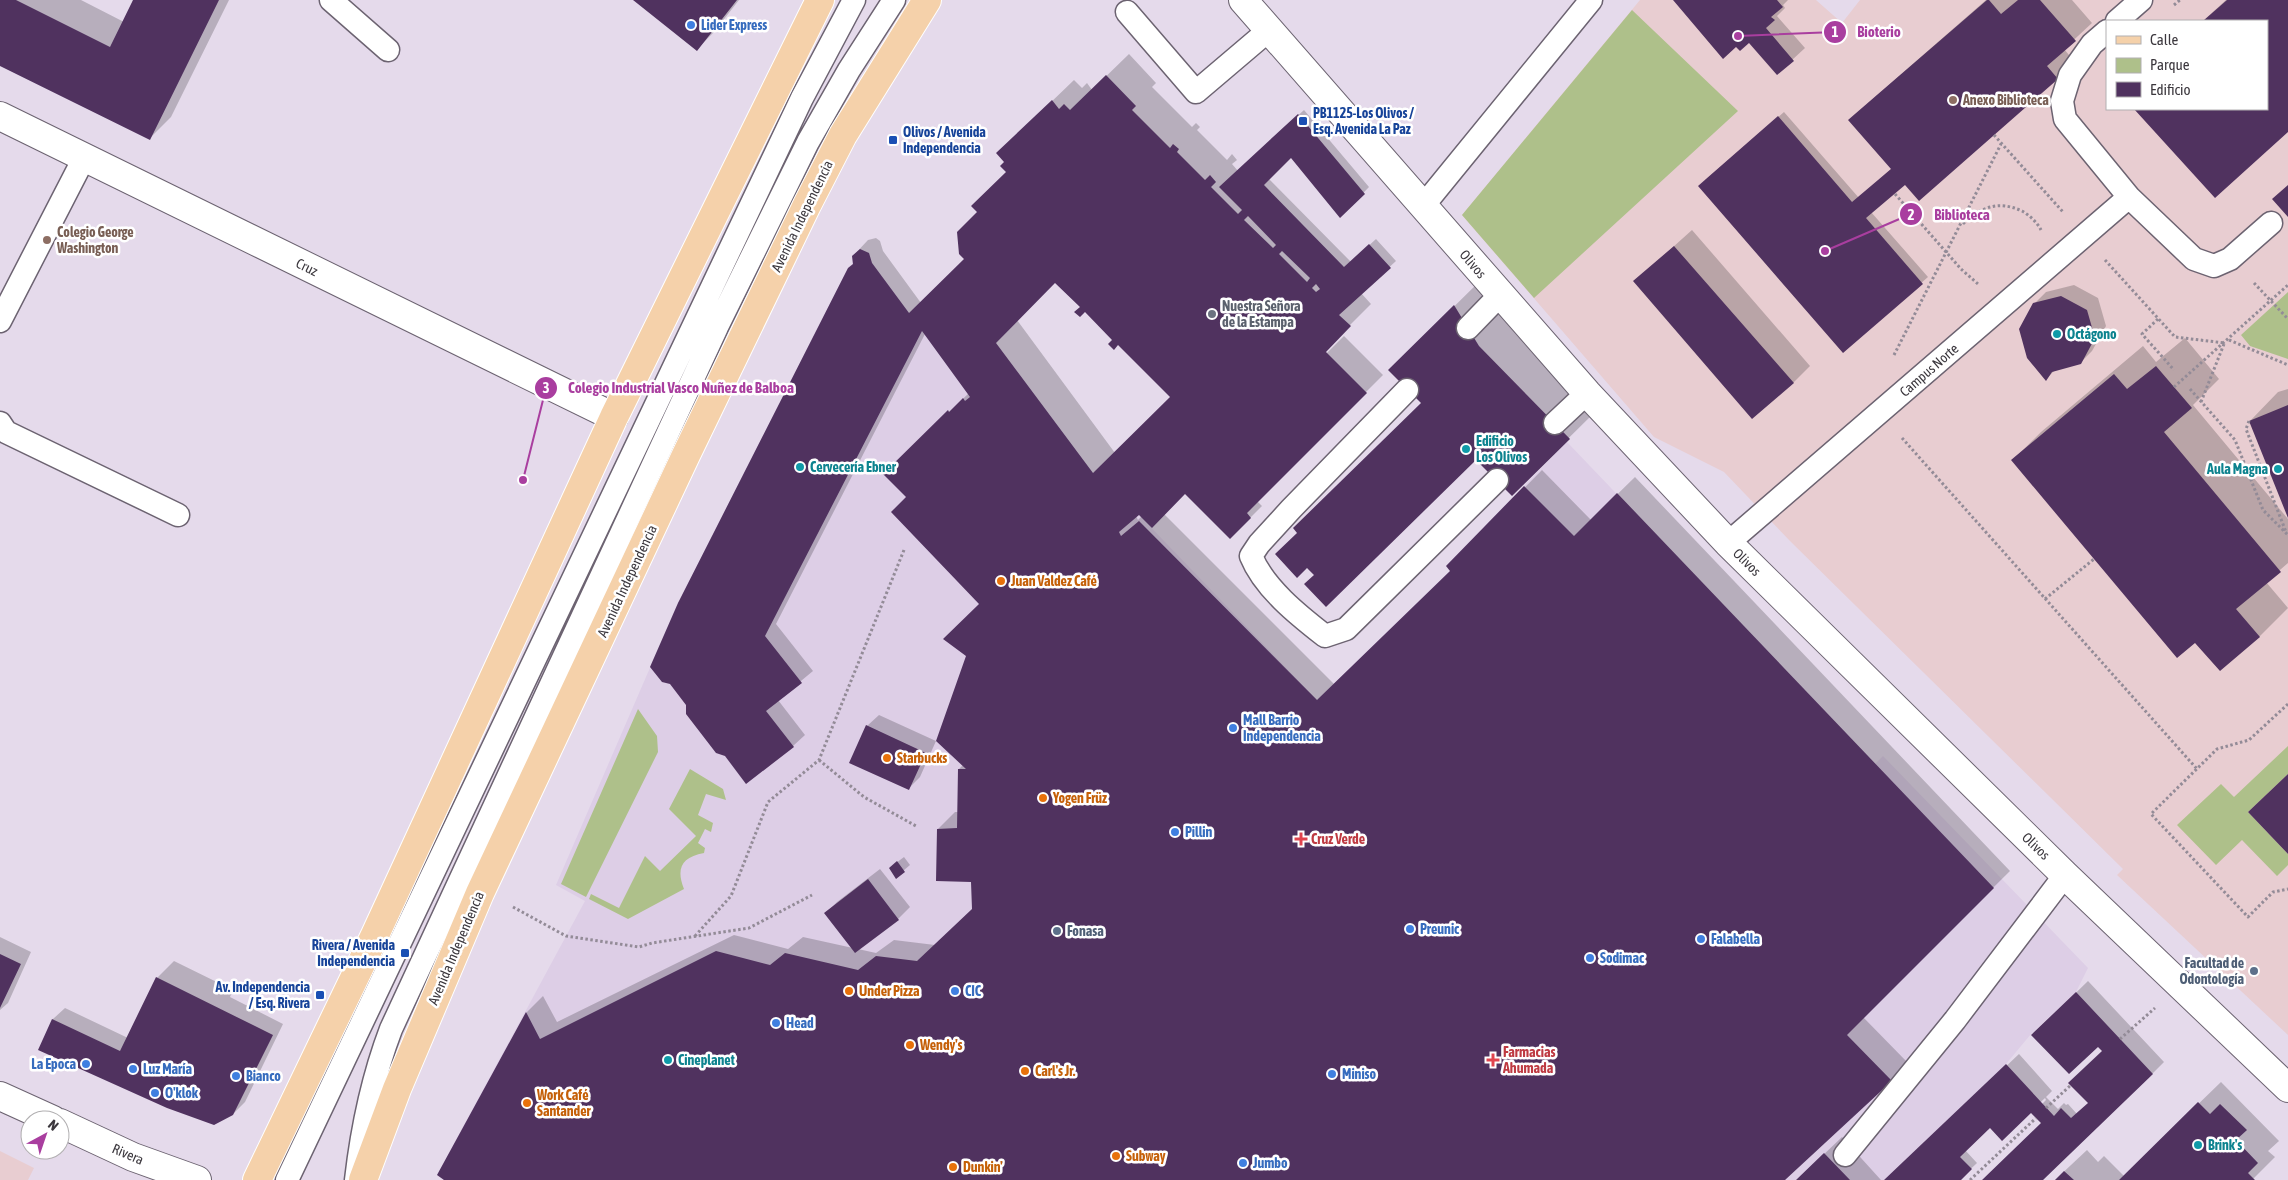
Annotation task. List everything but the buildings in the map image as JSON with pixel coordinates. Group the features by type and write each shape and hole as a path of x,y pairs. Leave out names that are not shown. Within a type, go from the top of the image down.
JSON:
{"main road":[{"path":"257,1180 374,935 614,417 820,0"},
{"name":"Avenida Independencia","path":"363,1180 400,1080 480,893 682,464 807,205 843,135 927,0"}],"street":[{"name":"Olivos","path":"1243,0 1587,393 1728,543 2065,875 2288,1088"},
{"name":"Cruz","path":"0,116 614,417"},
{"path":"0,1096 31,1110"},
{"name":"Rivera","path":"70,1128 133,1157 198,1180"}],"lane":[{"path":"331,0 388,50"},
{"path":"287,1180 793,116 854,0"},
{"path":"356,1180 368,1101 378,1064 391,1029 717,327 808,142 849,70 894,0"},
{"path":"1423,206 1591,0"},
{"path":"2119,20 2141,0"},
{"path":"1128,12 1196,92 1269,30"},
{"path":"2106,32 2092,44 2070,75 2062,101 2065,119 2129,197 2194,259 2214,266 2230,259 2271,223"},
{"path":"0,321 84,158"},
{"name":"Campus Norte","path":"1728,543 2129,197"},
{"path":"1468,328 1500,295"},
{"path":"1407,390 1291,509 1259,544 1251,556 1257,570 1281,596 1325,636 1346,628 1497,480"},
{"path":"1555,423 1587,393"},
{"path":"0,424 6,432 178,515"},
{"path":"1845,1155 1955,1020 2065,875"}],"path":[{"path":"1892,359 2002,144"},
{"path":"1894,194 1970,279 1987,290 2002,294 2021,291"},
{"path":"1959,228 1973,214 1984,208 1997,204 2011,206 2026,213 2039,225 2046,239 2049,254 2046,268"},
{"path":"2230,259 2288,318"},
{"path":"2174,387 2288,285"},
{"path":"2158,319 2142,334 2174,370"},
{"path":"2228,340 2288,365"},
{"path":"2201,402 2224,343"},
{"path":"2190,389 2235,440 2263,510 2288,534"},
{"path":"1880,413 2197,769"},
{"path":"2249,421 2246,428 2288,534"},
{"path":"695,936 731,896 768,802 819,760 904,550"},
{"path":"2045,599 2094,559"},
{"path":"2288,704 2249,740 2217,749 2151,814 2248,917 2274,892 2288,889"},
{"path":"819,760 864,798 916,826"},
{"path":"480,893 516,908 566,936 639,948 695,936 749,928 812,895"},
{"path":"2120,1039 2181,985"},
{"path":"2046,1108 2071,1085"},
{"path":"1970,1180 2036,1118"}],"shaded area":[{"path":"1640,0 1816,0 1842,23 1860,0 2288,0 2288,1035 2117,875 2123,869 1790,541 1724,472 1654,437 1462,215"},
{"name":"Mall Barrio Independencia","path":"860,249 869,253 872,263 909,313 1119,532 1139,515 1317,700 1450,571 1446,566 1567,442 1875,764 1883,756 2088,968 2076,992 2031,1034 2006,1064 1884,1180 444,1180 437,1175 585,901 556,885 678,603 848,268 852,264 852,256"},
{"path":"0,1151 34,1168 28,1180 0,1180"}],"green space":[{"path":"1632,10 1738,111 1534,298 1462,215"},
{"path":"2288,292 2288,359 2250,346 2241,335"},
{"path":"638,709 657,736 658,752 586,897 561,884"},
{"path":"2288,746 2288,774 2248,812 2288,854 2288,865 2277,876 2242,840 2216,865 2177,825 2221,784 2234,797"},
{"path":"690,769 723,789 726,800 706,794 698,815 713,823 711,832 705,829 698,843 705,848 704,853 690,858 682,865 681,876 684,889 628,919 589,899 591,894 619,908 645,856 660,871 696,836 669,809"}],"place":[{"name":"Lider Express","path":"691,25"},
{"name":"Bioterio","path":"1738,36"},
{"name":"Anexo Biblioteca","path":"1953,100"},
{"name":"PB1125-Los Olivos / Esq. Avenida La Paz","path":"1303,121"},
{"name":"Olivos / Avenida Independencia","path":"893,140"},
{"name":"Colegio George Washington","path":"47,240"},
{"name":"Biblioteca","path":"1825,251"},
{"name":"Nuestra Señora de la Estampa","path":"1212,314"},
{"name":"Octágono","path":"2057,334"},
{"name":"Edificio Los Olivos","path":"1466,449"},
{"name":"Cervecería Ebner","path":"800,467"},
{"name":"Aula Magna","path":"2278,469"},
{"name":"Colegio Industrial Vasco Nuñez de Balboa","path":"523,480"},
{"name":"Juan Valdez Café","path":"1001,581"},
{"name":"Mall Barrio Independencia","path":"1233,728"},
{"name":"Starbucks","path":"887,758"},
{"name":"Yogen Früz","path":"1043,798"},
{"name":"Pillin","path":"1175,832"},
{"name":"Cruz Verde","path":"1301,839"},
{"name":"Preunic","path":"1410,929"},
{"name":"Fonasa","path":"1057,931"},
{"name":"Falabella","path":"1701,939"},
{"name":"Rivera / Avenida Independencia","path":"405,953"},
{"name":"Sodimac","path":"1590,958"},
{"name":"Facultad de Odontología","path":"2254,971"},
{"name":"Under Pizza","path":"849,991"},
{"name":"CIC","path":"955,991"},
{"name":"Av. Independencia / Esq. Rivera","path":"320,995"},
{"name":"Head","path":"776,1023"},
{"name":"Wendy's","path":"910,1045"},
{"name":"Cineplanet","path":"668,1060"},
{"name":"Farmacias Ahumada","path":"1493,1060"},
{"name":"La Epoca","path":"86,1064"},
{"name":"Luz María","path":"133,1069"},
{"name":"Carl's Jr.","path":"1025,1071"},
{"name":"Miniso","path":"1332,1074"},
{"name":"Bianco","path":"236,1076"},
{"name":"O'klok","path":"155,1093"},
{"name":"Work Café Santander","path":"527,1103"},
{"name":"Brink's","path":"2198,1145"},
{"name":"Subway","path":"1116,1156"},
{"name":"Jumbo","path":"1243,1163"},
{"name":"Dunkin'","path":"953,1167"}]}
